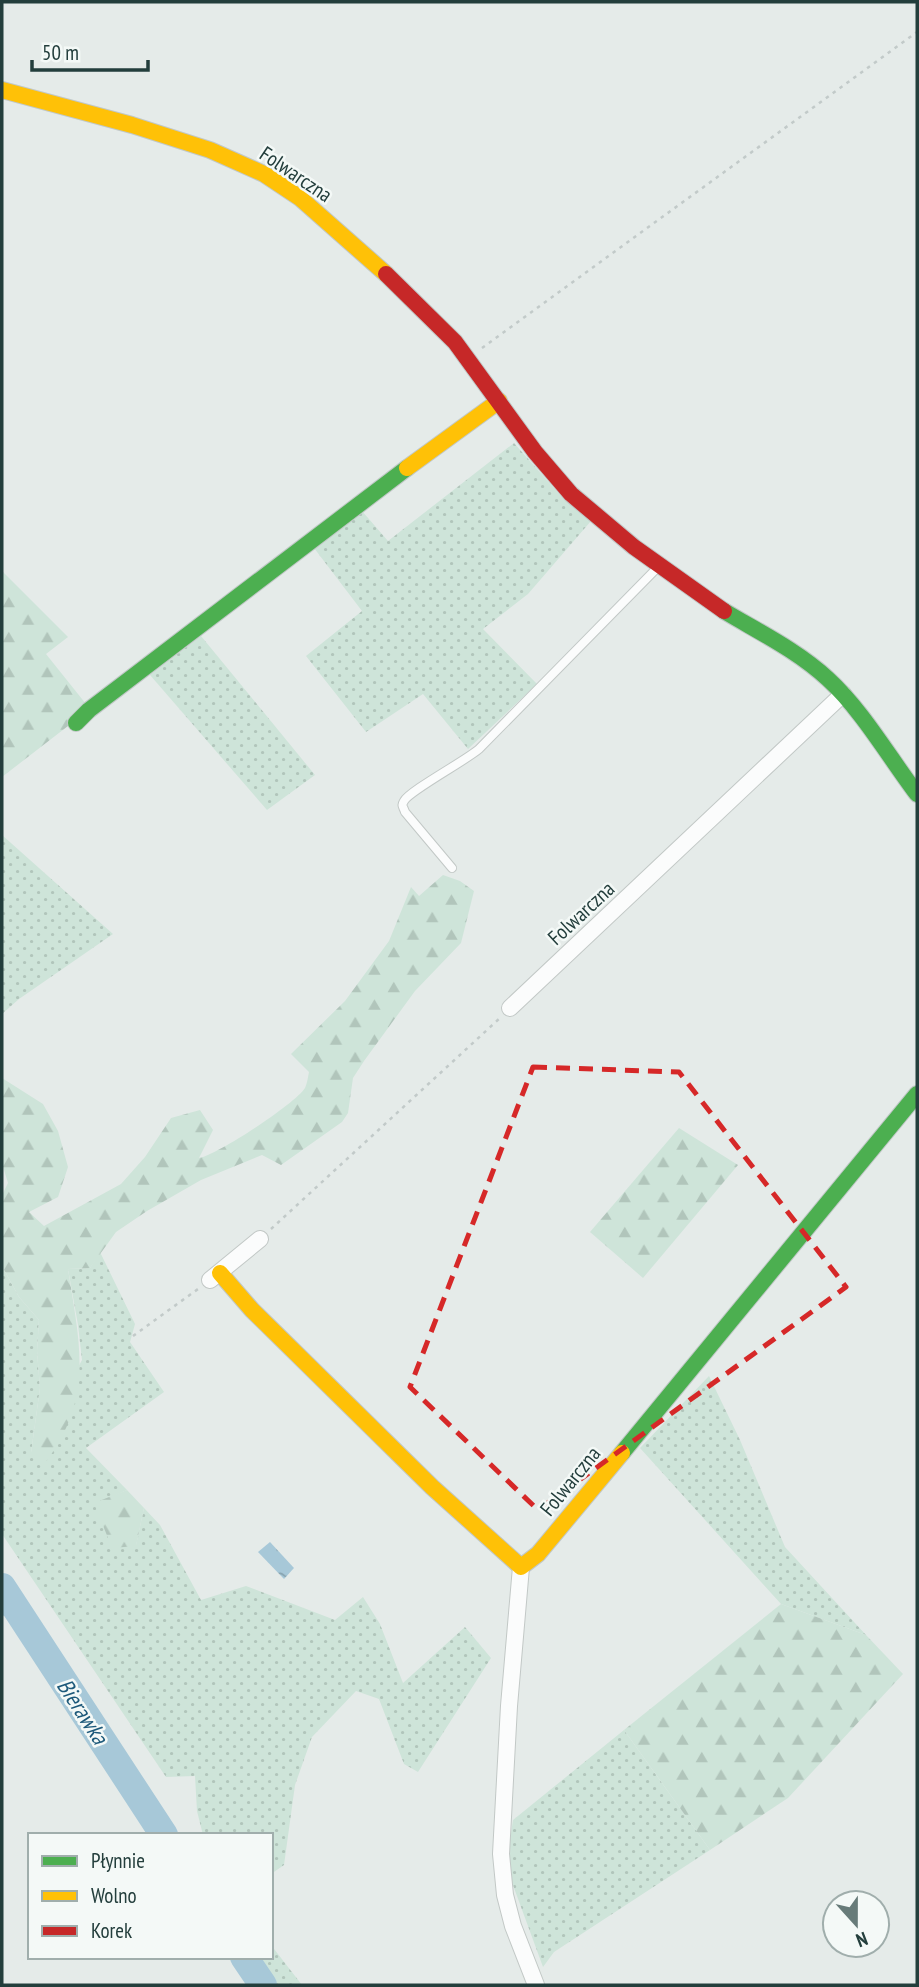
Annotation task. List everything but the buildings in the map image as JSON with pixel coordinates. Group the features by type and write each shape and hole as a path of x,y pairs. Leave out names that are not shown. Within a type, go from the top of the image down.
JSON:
{"street":[{"name":"Folwarczna","path":"2,90 181,140 236,160 272,179 307,204 364,253 434,320 468,358 535,452 563,486 601,521 659,566 723,612 806,661 828,678 843,694 917,794"},
{"path":"76,723 89,710 332,524 499,401"},
{"name":"Folwarczna","path":"510,1008 843,694"},
{"name":"Folwarczna","path":"521,1567 538,1554 917,1094"},
{"path":"260,1238 215,1277 413,1469 521,1567 509,1706 501,1854 505,1895 513,1926 536,1985"}],"lane":[{"path":"452,868 405,812 402,806 404,800 480,749 659,566"}],"path":[{"path":"468,358 917,32"},
{"path":"260,1238 510,1008"},
{"path":"132,1336 215,1277"}],"highlighted area":[{"path":"533,1067 679,1072 846,1287 538,1510 410,1387"}],"green space":[{"path":"514,443 560,495 591,521 528,594 483,629 537,684 468,749 423,694 366,732 306,656 362,611 314,548 362,511 388,541"},
{"path":"2,571 68,637 46,654 90,709 2,777"},
{"path":"201,636 315,775 267,810 150,675"},
{"path":"2,835 113,934 19,999 2,1014"},
{"path":"443,875 460,881 474,891 461,943 415,991 364,1061 353,1078 348,1113 342,1122 281,1165 262,1155 201,1180 116,1232 90,1268 68,1269 79,1348 77,1395 59,1442 42,1467 31,1453 40,1388 37,1351 39,1320 19,1297 2,1266 2,1195 8,1183 2,1163 2,1078 43,1104 58,1131 68,1167 58,1197 29,1212 44,1226 121,1184 145,1157 171,1118 200,1110 213,1130 199,1158 208,1155 272,1116 305,1088 309,1072 291,1054 345,1001 389,941 411,887 419,896"},
{"path":"679,1128 738,1165 643,1278 590,1232"},
{"path":"100,1252 135,1324 130,1342 164,1392 86,1448 127,1490 107,1499 136,1545 144,1508 160,1525 201,1600 246,1586 335,1620 363,1597 380,1624 403,1683 465,1627 491,1658 418,1772 404,1764 379,1699 356,1691 312,1737 295,1785 284,1865 273,1873 273,1833 202,1833 197,1811 195,1776 166,1777 2,1534 2,1266 19,1297 39,1320 37,1351 40,1388 31,1453 82,1360 68,1269 90,1268"},
{"path":"709,1376 740,1440 785,1547 866,1635 781,1604 640,1448"},
{"path":"127,1490 144,1508 136,1546 112,1548 94,1503"},
{"path":"781,1604 866,1635 903,1674 788,1798 710,1850 624,1730"},
{"path":"624,1730 710,1850 554,1952 543,1967 506,1866 513,1820"},
{"path":"273,1948 302,1985 273,1985 255,1959 273,1959"}],"water":[{"path":"270,1542 294,1568 284,1579 258,1552"}],"waterway":[{"name":"Bierawka","path":"2,1587 163,1833"},
{"path":"2,1613 22,1617"},
{"name":"Bierawka","path":"245,1959 263,1985"}],"traffic: fast":[{"path":"76,723 89,710 407,468"},
{"path":"724,611 791,651 828,679 864,719 917,794"},
{"path":"622,1453 917,1094"}],"traffic: slow":[{"path":"2,90 132,125 210,150 264,174 300,198 386,274"},
{"path":"407,468 499,401"},
{"path":"220,1273 252,1310 432,1487 521,1567 538,1554 622,1453"}],"traffic: jam":[{"path":"386,274 455,342 535,452 571,494 634,547 724,611"}]}
